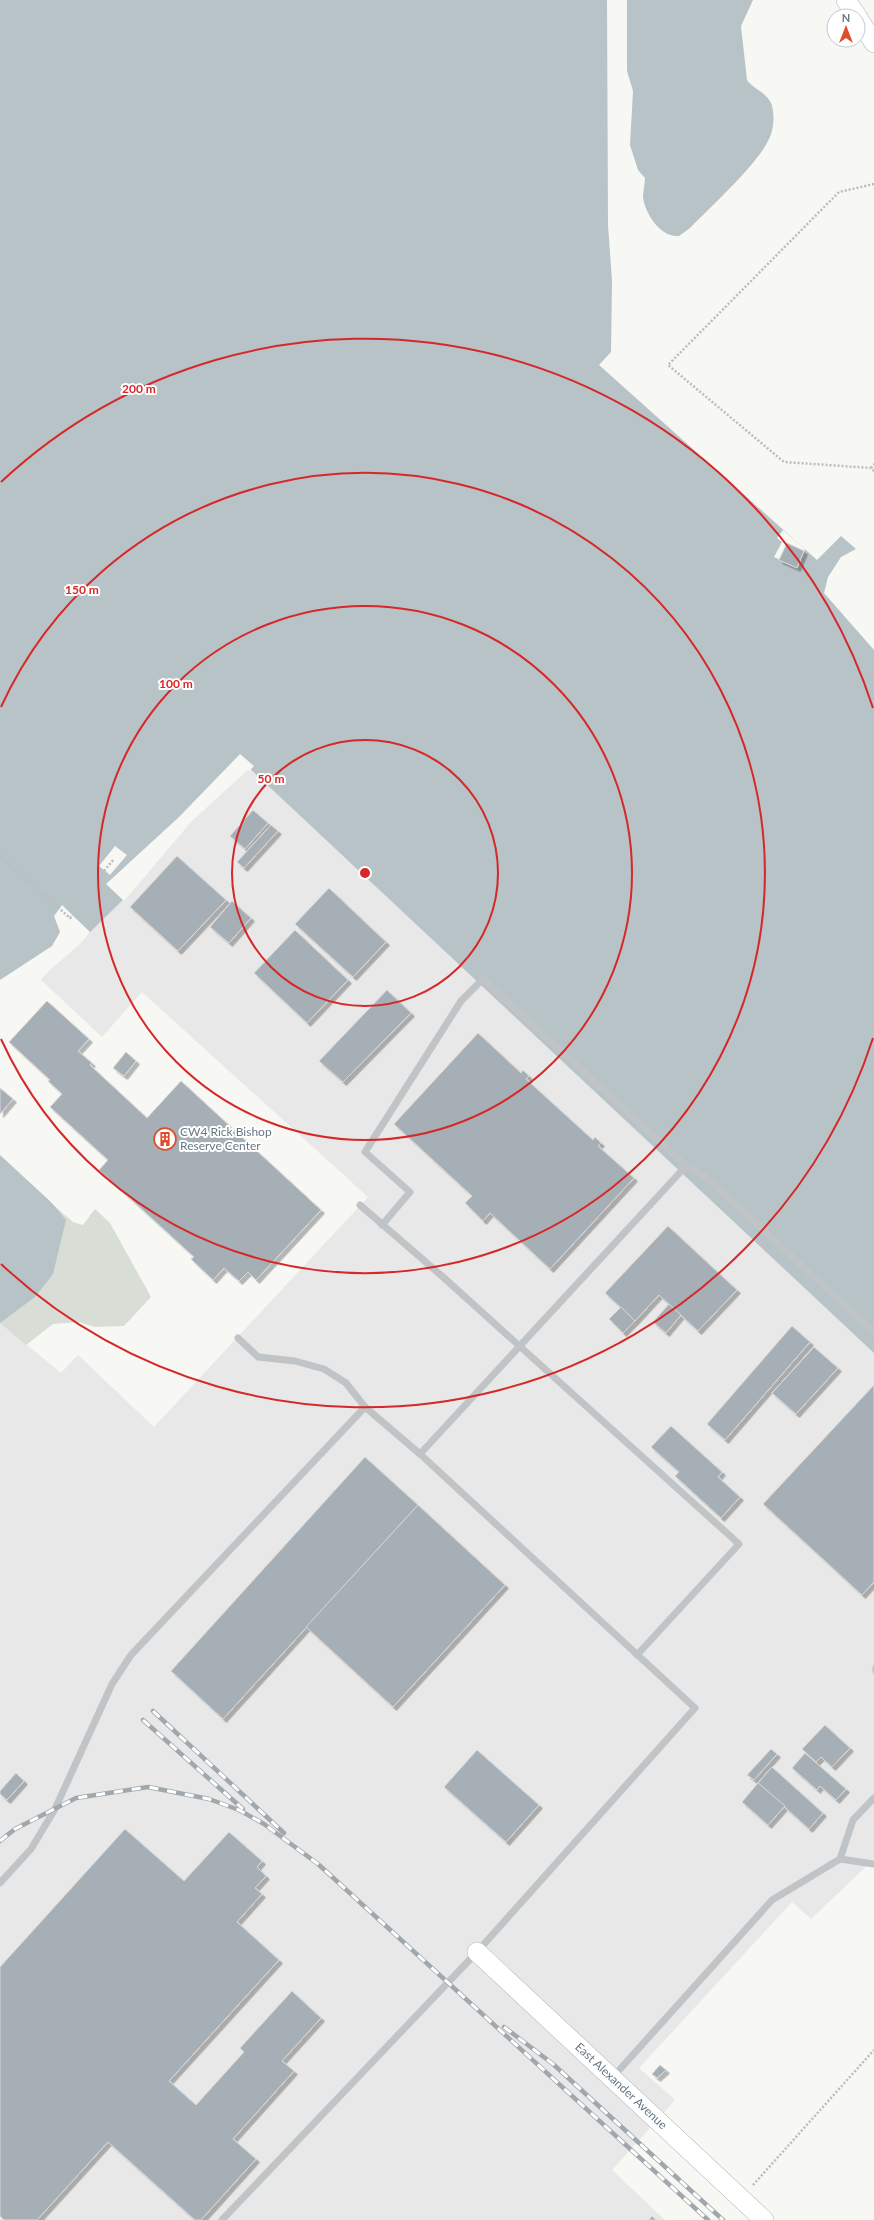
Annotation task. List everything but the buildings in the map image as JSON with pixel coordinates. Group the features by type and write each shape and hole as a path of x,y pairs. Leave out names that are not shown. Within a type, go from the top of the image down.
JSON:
{"street":[{"path":"866,31 874,43"},
{"name":"East Alexander Avenue","path":"477,1952 764,2220"}],"lane":[{"path":"382,1225 410,1192 365,1152 461,1001 483,979 686,1166 694,1169 710,1181 874,1332"},
{"path":"420,1454 686,1166"},
{"path":"360,1206 520,1346 739,1544 638,1655"},
{"path":"222,2220 477,1952 695,1708 420,1454 365,1407 346,1383 324,1369 295,1361 258,1356 238,1338"},
{"path":"0,1883 31,1849 51,1815 112,1684 131,1655 365,1407"},
{"path":"840,1859 853,1820 874,1798"},
{"path":"612,2078 772,1900 840,1859 874,1864"}],"path":[{"path":"874,184 839,192 668,366 784,462 871,468 874,471"},
{"path":"871,468 874,464"},
{"path":"0,856 44,894"},
{"path":"99,877 114,859"},
{"path":"31,883 70,918 73,915"},
{"path":"741,2198 874,2050"}],"shaded area":[{"path":"0,0 607,0 608,225 612,281 611,352 599,365 817,560 841,536 856,549 845,560 845,579 850,592 854,597 874,614 874,1353 248,767 191,819 127,896 85,937 49,968 0,1018"},
{"path":"627,0 753,0 741,26 747,80 766,96 771,103 773,126 771,135 755,161 690,228 679,236 672,236 660,229 647,211 643,197 645,178 638,170 630,145 633,91 627,71"},
{"path":"247,767 874,1284 874,1859 811,1919 792,1902 639,2068 675,2100 612,2170 665,2220 0,2220 0,1323 61,1373 78,1355 154,1427 368,1197 142,992 102,1037 39,978 0,786 191,819"},
{"path":"0,1140 66,1220 53,1274 35,1297 0,1323"},
{"path":"36,1190 73,1222 83,1225 95,1209 110,1223 151,1297 124,1326 95,1327 79,1322 53,1324 26,1345 0,1323"}],"pier":[{"path":"783,530 805,549 797,568 774,557 782,542 777,538"},
{"path":"856,549 855,553 847,561 845,578 850,590 874,612 874,650 824,593 828,577 841,557"},
{"path":"240,754 254,766 192,821 124,901 106,884 179,817"},
{"path":"115,846 127,855 110,875 99,866"},
{"path":"62,905 90,932 82,942 50,970 0,1020 0,980 52,946 60,932 54,916"},
{"path":"0,1138 15,1148 65,1215 0,1155"}],"railway":[{"path":"153,1711 284,1833"},
{"path":"143,1720 243,1809"},
{"path":"0,1841 15,1829 76,1798 148,1787 209,1799 239,1810 264,1824 318,1864 708,2220"},
{"path":"504,2027 553,2064 723,2220"}],"place":[{"name":"CW4 Rick Bishop Reserve Center","path":"165,1139"}]}
